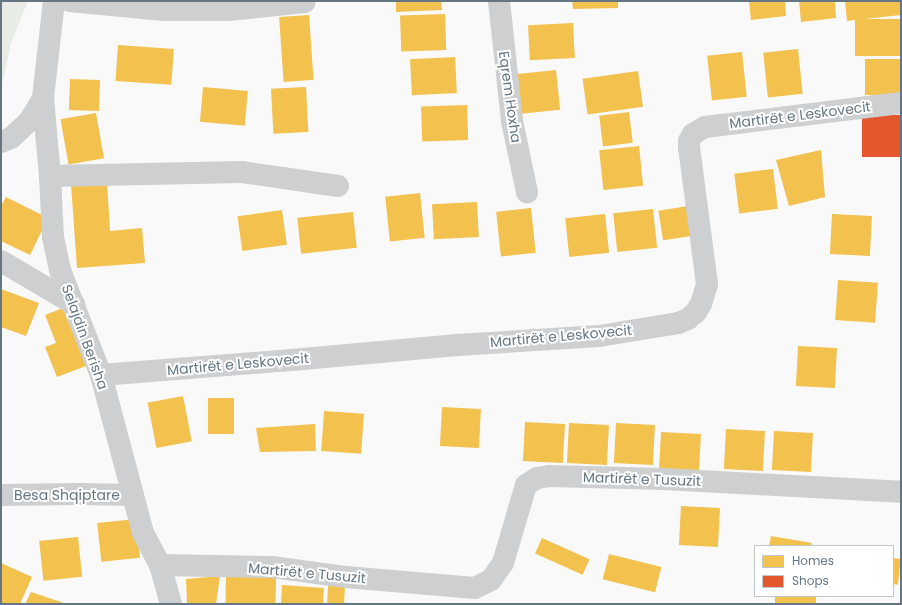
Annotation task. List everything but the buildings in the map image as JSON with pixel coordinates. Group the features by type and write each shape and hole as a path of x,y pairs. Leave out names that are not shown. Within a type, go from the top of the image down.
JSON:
{"street":[{"name":"Selajdin Berisha","path":"54,1 43,98 50,176 53,237 60,270 101,375 143,533 160,565 171,604"},
{"path":"70,1 164,10 229,10 305,2"},
{"name":"Eqrem Hoxha","path":"499,1 512,120 527,192"},
{"path":"1,142 11,138 30,120 43,98"},
{"name":"Martirët e Leskovecit","path":"101,375 456,345 599,336 683,321 696,312 702,304 707,284 689,148 689,141 693,134 705,127 901,103"},
{"path":"50,176 242,172 338,186"},
{"path":"1,262 74,304"},
{"name":"Martirët e Tusuzit","path":"160,565 272,568 346,577 451,595 475,588 492,580 502,563 526,485 537,478 549,476 672,479 901,492"},
{"name":"Besa Shqiptare","path":"1,495 133,495"}],"shaded area":[{"path":"1,1 28,1 11,43 1,90"}]}
